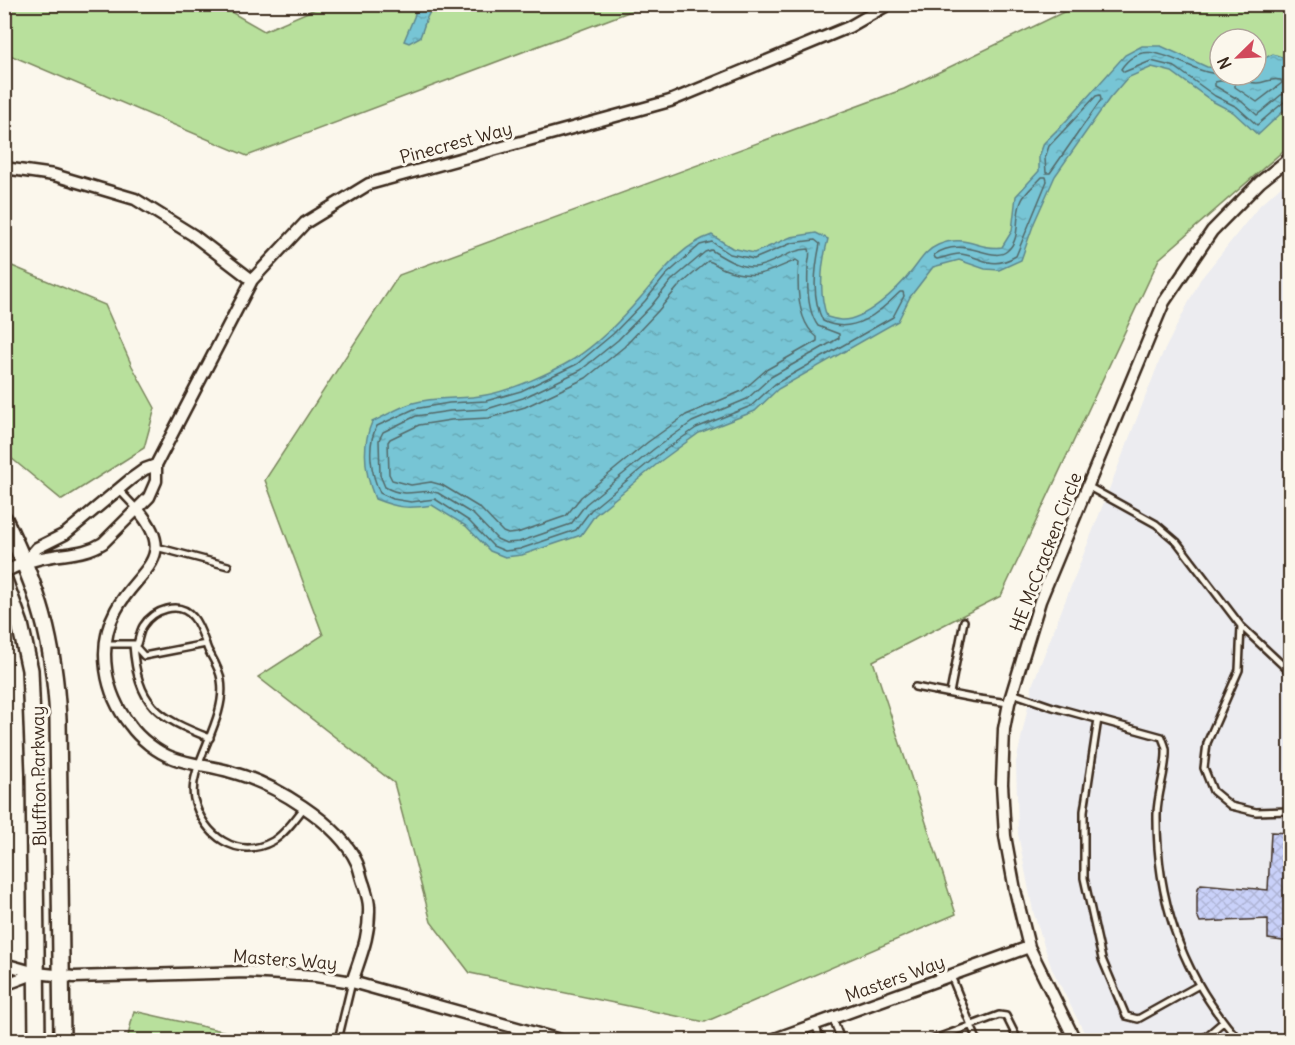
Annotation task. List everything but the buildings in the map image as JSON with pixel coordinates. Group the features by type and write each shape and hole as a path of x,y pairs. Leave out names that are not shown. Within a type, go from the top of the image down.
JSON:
{"main road":[{"name":"Bluffton Parkway","path":"4,519 25,562 47,626 56,675 62,1041"},
{"name":"Bluffton Parkway","path":"4,580 20,624 30,670 34,774 37,1041"}],"street":[{"name":"Pinecrest Way","path":"25,562 87,551 103,543 149,497 156,481 156,465 252,280 304,223 369,184 670,101 849,27 889,4"},
{"name":"HE McCracken Circle","path":"1074,1041 1029,947 1005,836 1002,783 1004,729 1011,698 1040,601 1164,302 1212,231 1260,182 1290,158"},
{"path":"4,168 54,175 135,199 193,235 252,280"},
{"path":"4,572 25,562 37,548 65,534 118,489 145,469 156,465"},
{"path":"138,510 147,520 155,536 156,547 145,574 129,590 116,610 105,644 107,678 117,706 131,727 172,758 258,780 304,808 335,833 356,862 370,904 368,934 352,982"},
{"name":"Masters Way","path":"772,1041 1029,947"},
{"name":"Masters Way","path":"4,964 36,973 62,976 248,972 316,976 352,982 560,1041"},
{"path":"4,985 36,973"}],"lane":[{"path":"1089,487 1156,524 1177,542 1241,626 1290,672"},
{"path":"118,489 138,510"},
{"path":"156,547 228,566"},
{"path":"210,738 179,726 152,707 135,669 134,645 137,644 142,627 166,608 175,607 193,616 221,678 222,706 200,765 196,775 194,795 198,813 209,830 222,842 235,848 250,849 275,840 304,808"},
{"path":"950,693 964,621"},
{"path":"1241,626 1239,670 1207,743 1204,768 1213,791 1231,806 1256,812 1290,811"},
{"path":"105,644 134,645 144,656 206,644"},
{"path":"915,687 950,693 1011,698 1162,737 1166,750 1157,810 1157,844 1162,883 1174,934 1198,985 1239,1041"},
{"path":"1098,719 1084,811 1084,878 1102,959 1126,1016 1138,1019 1198,985"},
{"path":"951,976 977,1041"},
{"path":"338,1041 352,982"},
{"path":"932,1041 999,1015 1006,1016 1018,1041"},
{"path":"833,1019 841,1041"},
{"path":"1202,1041 1223,1022"},
{"path":"815,1025 821,1041"}],"shaded area":[{"path":"1290,178 1290,1040 1088,1040 1051,967 1033,911 1018,834 1016,762 1033,683 1161,357 1200,280 1260,205"}],"green space":[{"path":"4,5 219,5 264,31 324,5 647,5 247,156 5,53"},
{"path":"1078,5 1290,5 1290,145 1159,259 1001,596 873,661 956,914 705,1022 470,973 431,922 394,783 258,677 323,635 265,480 399,275 904,89"},
{"path":"5,263 105,305 132,366 155,408 144,448 62,500 5,453"},
{"path":"134,1011 262,1040 127,1040"}],"water":[{"path":"417,5 438,5 428,15 420,37 409,43 404,41"},
{"path":"1142,46 1161,46 1208,67 1208,87 1268,87 1268,56 1273,54 1288,59 1290,62 1290,105 1258,135 1233,112 1212,101 1172,72 1152,67 1127,78 1109,99 1055,176 1034,223 1021,260 999,270 985,269 959,260 933,267 910,297 898,321 778,389 755,411 699,433 595,515 581,535 522,555 505,557 490,551 466,526 432,505 403,507 375,499 369,480 365,451 372,422 413,403 496,393 565,364 583,353 610,330 681,253 712,235 732,248 754,253 791,237 816,233 828,239 822,268 822,298 827,317 841,320 860,315 880,303 906,278 927,253 938,245 964,241 986,247 1002,247 1012,231 1016,196 1039,171 1039,157 1044,143 1125,55"}]}
